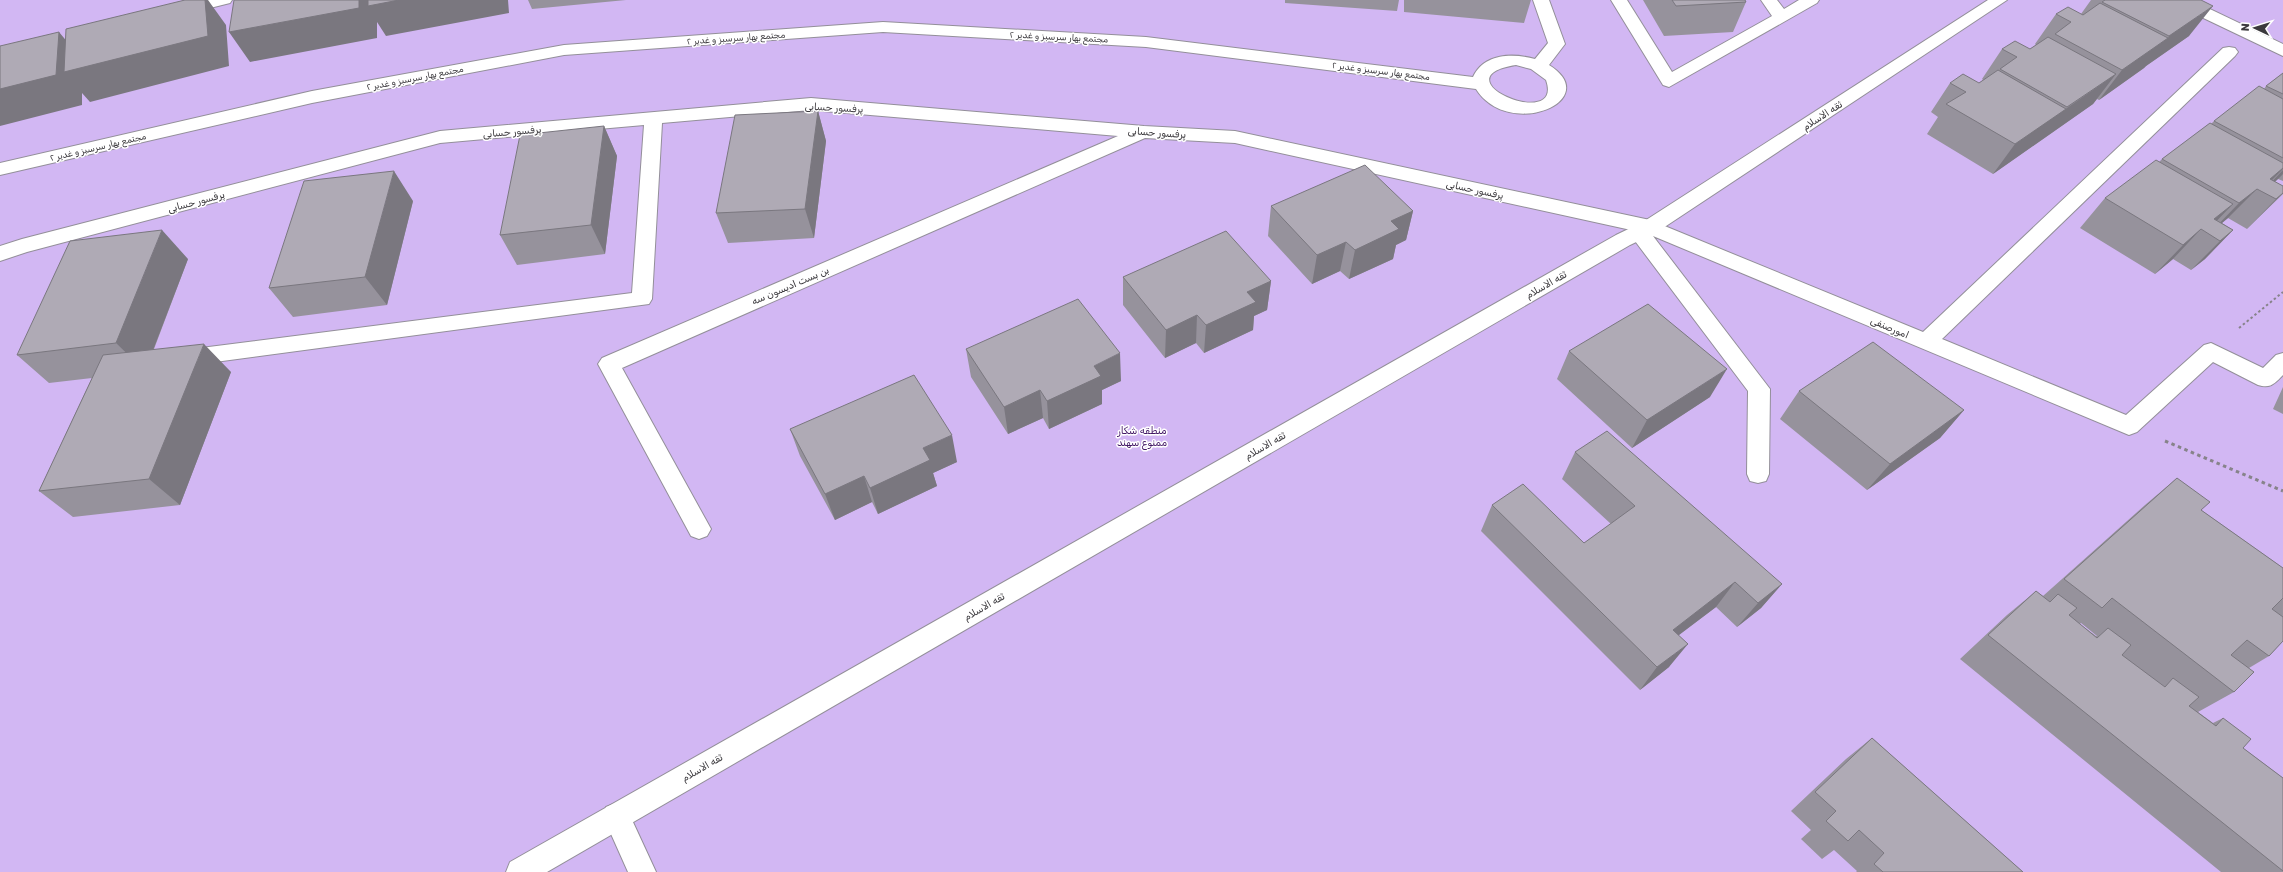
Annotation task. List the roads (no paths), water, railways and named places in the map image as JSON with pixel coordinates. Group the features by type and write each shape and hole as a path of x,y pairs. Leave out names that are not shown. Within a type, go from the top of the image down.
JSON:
{"street":[{"path":"168,14 224,0"},
{"path":"1539,66 1557,44 1541,0"},
{"path":"1619,0 1669,81 1810,0"},
{"path":"1769,0 1781,17"},
{"name":"ثقه الاسلام","path":"520,872 1645,229 1999,0"},
{"path":"2178,0 2283,51"},
{"name":"مجتمع بهار سرسبز و غدیر ۲","path":"0,169 312,97 564,50 883,27 1146,42 1481,84"},
{"path":"1926,342 2229,52"},
{"path":"1516,60 1539,66 1548,72 1555,80 1557,87 1556,95 1551,102 1542,106 1530,109 1504,105 1485,92 1481,84 1481,75 1494,64 1516,60"},
{"name":"پرفسور حسابی","path":"0,254 22,246 440,138 811,104 1144,132 1235,137 1645,229"},
{"path":"181,359 642,299 653,118"},
{"name":"بن بست ادیسون سه","path":"699,529 609,364 1144,132"},
{"path":"1645,229 1759,389 1758,474"},
{"name":"امورصنفی","path":"1645,229 1926,342 2129,426 2211,351 2266,379 2283,361"},
{"path":"616,816 642,872"}],"park label":[{"name":"منطقه شکار ممنوع سهند","path":"1142,436"}]}
